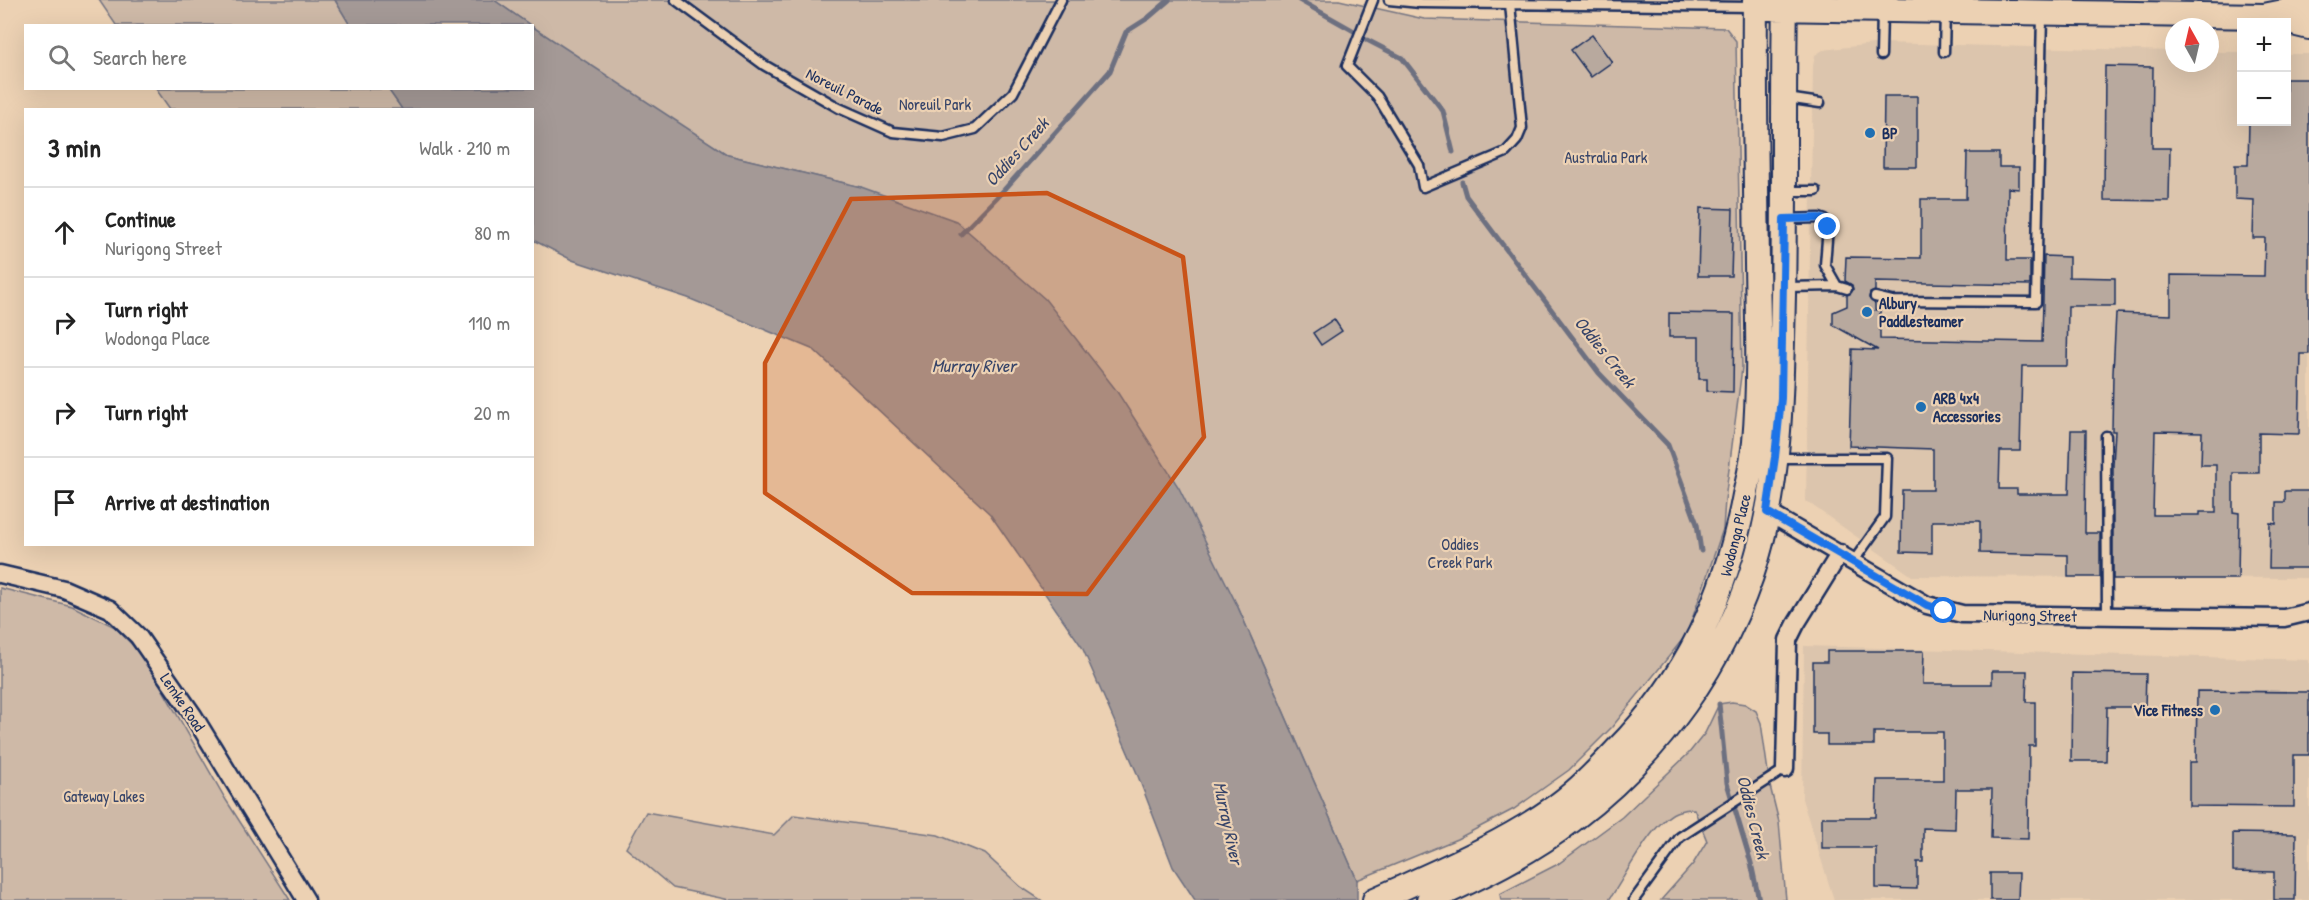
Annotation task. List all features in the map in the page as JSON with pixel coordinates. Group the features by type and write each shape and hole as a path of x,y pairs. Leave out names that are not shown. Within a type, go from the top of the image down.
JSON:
{"main road":[{"path":"1755,4 1882,9 2264,16 2309,7"},
{"name":"Wodonga Place","path":"1382,897 1480,853 1540,817 1582,786 1628,740 1676,676 1706,624 1725,580 1738,533 1755,445 1758,316 1755,4"},
{"name":"Wodonga Place","path":"1429,900 1509,861 1564,825 1604,794 1635,765 1695,689 1717,653 1744,594 1757,556 1767,512 1781,398 1785,191 1784,4"},
{"path":"2264,16 2309,27"}],"street":[{"name":"Nurigong Street","path":"1767,512 1927,605 1944,611 1962,614 2284,618 2309,612"},
{"path":"1785,768 1788,640 1796,624 1847,557"},
{"name":"Lemke Road","path":"0,574 64,589 110,609 138,636 193,715 306,900"},
{"name":"Nurigong Street","path":"2284,618 2309,626"}],"lane":[{"name":"Noreuil Parade","path":"676,0 764,65 838,108 893,132 943,137 975,129 1013,93 1061,0"},
{"path":"1373,0 1347,66 1377,96 1419,165 1423,187 1506,152 1518,140 1522,128 1510,4"},
{"path":"1389,0 1420,3 1510,4 1755,4"},
{"path":"1881,56 1882,9"},
{"path":"1944,52 1945,10"},
{"path":"1875,297 1892,301 2036,302 2042,12"},
{"path":"1785,98 1820,103"},
{"path":"1785,191 1816,191"},
{"path":"1784,219 1819,218 1825,220 1828,227 1825,264 1837,286"},
{"path":"1783,287 1837,286 1848,289"},
{"path":"2106,436 2107,616"},
{"path":"1775,457 1887,458 1885,518 1847,557"},
{"path":"1634,900 1680,837 1785,768"}],"highlighted area":[{"path":"1047,193 1183,257 1204,437 1087,594 912,593 765,493 765,363 851,199"}],"shaded area":[{"path":"1881,43 2165,51 2165,72 2219,72 2219,52 2237,52 2237,126 2291,126 2291,54 2309,54 2309,578 1912,576 1806,501 1813,66 1815,55 1823,50"},
{"path":"1804,646 2309,660 2309,900 1834,900 1802,799"}],"green space":[{"path":"99,0 335,0 349,24 115,24"},
{"name":"Oddies Creek Park","path":"494,0 1339,0 1424,19 1726,28 1736,41 1742,368 1723,529 1687,634 1612,727 1569,770 1514,809 1457,839 1357,880 1237,605 861,187 728,155 610,80 534,28 534,24 529,24"},
{"path":"157,90 389,90 401,108 169,108"},
{"name":"Gateway Lakes","path":"0,588 72,606 115,627 144,657 226,800 290,900 0,900"},
{"path":"1732,702 1745,704 1756,711 1761,723 1770,786 1779,822 1786,900 1661,900 1693,864 1707,841 1694,809 1676,812 1657,827 1609,900 1501,900 1500,894 1558,864 1622,817 1689,753 1705,733 1719,704"},
{"path":"646,812 774,835 794,815 938,835 985,854 1021,887 1041,900 730,900 673,888 626,848"}],"water":[{"path":"335,0 494,0 529,24 349,24"},
{"name":"Murray River","path":"534,28 728,155 861,187 956,221 1045,299 1116,390 1179,488 1237,605 1357,880 1357,900 1195,900 1173,867 1136,771 1082,647 990,514 814,350 688,298 572,260 534,241 534,108 401,108 389,90 534,90"}],"building":[{"path":"1592,35 1612,62 1591,77 1571,50"},
{"path":"2105,66 2153,67 2152,148 2170,148 2169,201 2104,200"},
{"path":"2291,79 2309,79 2309,354 2301,354 2299,434 2259,433 2259,473 2233,473 2233,512 2239,513 2238,579 2113,579 2115,431 2112,431 2116,313 2171,315 2171,275 2264,276 2265,238 2253,238 2254,200 2235,199 2235,165 2248,165 2249,126 2291,126","holes":["2155,431 2202,432 2201,465 2216,465 2216,512 2200,512 2200,515 2153,515"]},
{"path":"1884,96 1917,96 1917,167 1883,167"},
{"path":"1967,153 1999,153 1999,167 2019,167 2019,189 2008,188 2007,260 2030,260 2030,285 1875,282 1875,291 1870,293 1869,298 1875,304 1875,310 1880,310 1880,339 2042,342 2044,256 2069,257 2069,277 2115,278 2115,306 2068,306 2067,366 2022,366 2020,451 2000,451 1999,489 2017,489 2017,494 2069,494 2071,430 2086,430 2085,533 2100,533 2100,577 2068,577 2068,555 1980,553 1980,521 1932,521 1932,553 1901,552 1902,490 1933,490 1933,449 1849,446 1852,349 1878,350 1833,325 1833,312 1847,306 1847,295 1853,290 1852,285 1845,281 1846,257 1921,258 1921,199 1966,199"},
{"path":"1700,208 1733,209 1731,276 1698,276"},
{"path":"1669,313 1734,314 1733,392 1707,391 1707,379 1699,379 1699,337 1669,337"},
{"path":"1334,319 1342,331 1321,345 1313,333"},
{"path":"2285,491 2309,491 2309,568 2269,568 2270,523 2276,524 2276,502 2285,502"},
{"path":"1827,651 1924,651 1923,684 1992,684 1992,671 2027,671 2026,702 2035,702 2035,746 2029,746 2028,839 1991,838 1992,789 1956,789 1955,829 1923,828 1923,862 1917,862 1917,889 1876,888 1876,848 1822,848 1822,817 1876,817 1877,780 1943,780 1943,732 1874,732 1874,745 1827,745 1827,734 1813,734 1813,662 1827,662"},
{"path":"2072,673 2146,674 2145,707 2107,707 2106,761 2071,761"},
{"path":"2197,691 2309,692 2309,755 2294,755 2294,807 2189,806 2189,762 2196,762"},
{"path":"2233,833 2296,834 2295,900 2274,900 2274,872 2233,871"},
{"path":"1990,873 2019,873 2018,900 1990,900"}],"waterway":[{"name":"Oddies Creek","path":"961,234 1004,190 1110,71 1126,32 1148,18 1169,0"},
{"name":"Oddies Creek","path":"1299,0 1354,31"},
{"name":"Oddies Creek","path":"1367,40 1402,58 1443,111 1453,152"},
{"name":"Oddies Creek","path":"1462,182 1466,196 1599,373 1668,445 1697,524 1701,551"},
{"name":"Oddies Creek","path":"1719,704 1727,783 1751,863 1759,900"}],"place":[{"name":"BP","path":"1870,133"},
{"name":"Albury Paddlesteamer","path":"1867,312"},
{"name":"ARB 4x4 Accessories","path":"1921,407"},
{"name":"Vice Fitness","path":"2215,710"}],"route":[{"path":"1828,227 1825,220 1819,218 1784,219 1781,398 1767,512 1927,605 1944,611"}],"park label":[{"name":"Noreuil Park","path":"935,104"},
{"name":"Australia Park","path":"1606,157"}]}
